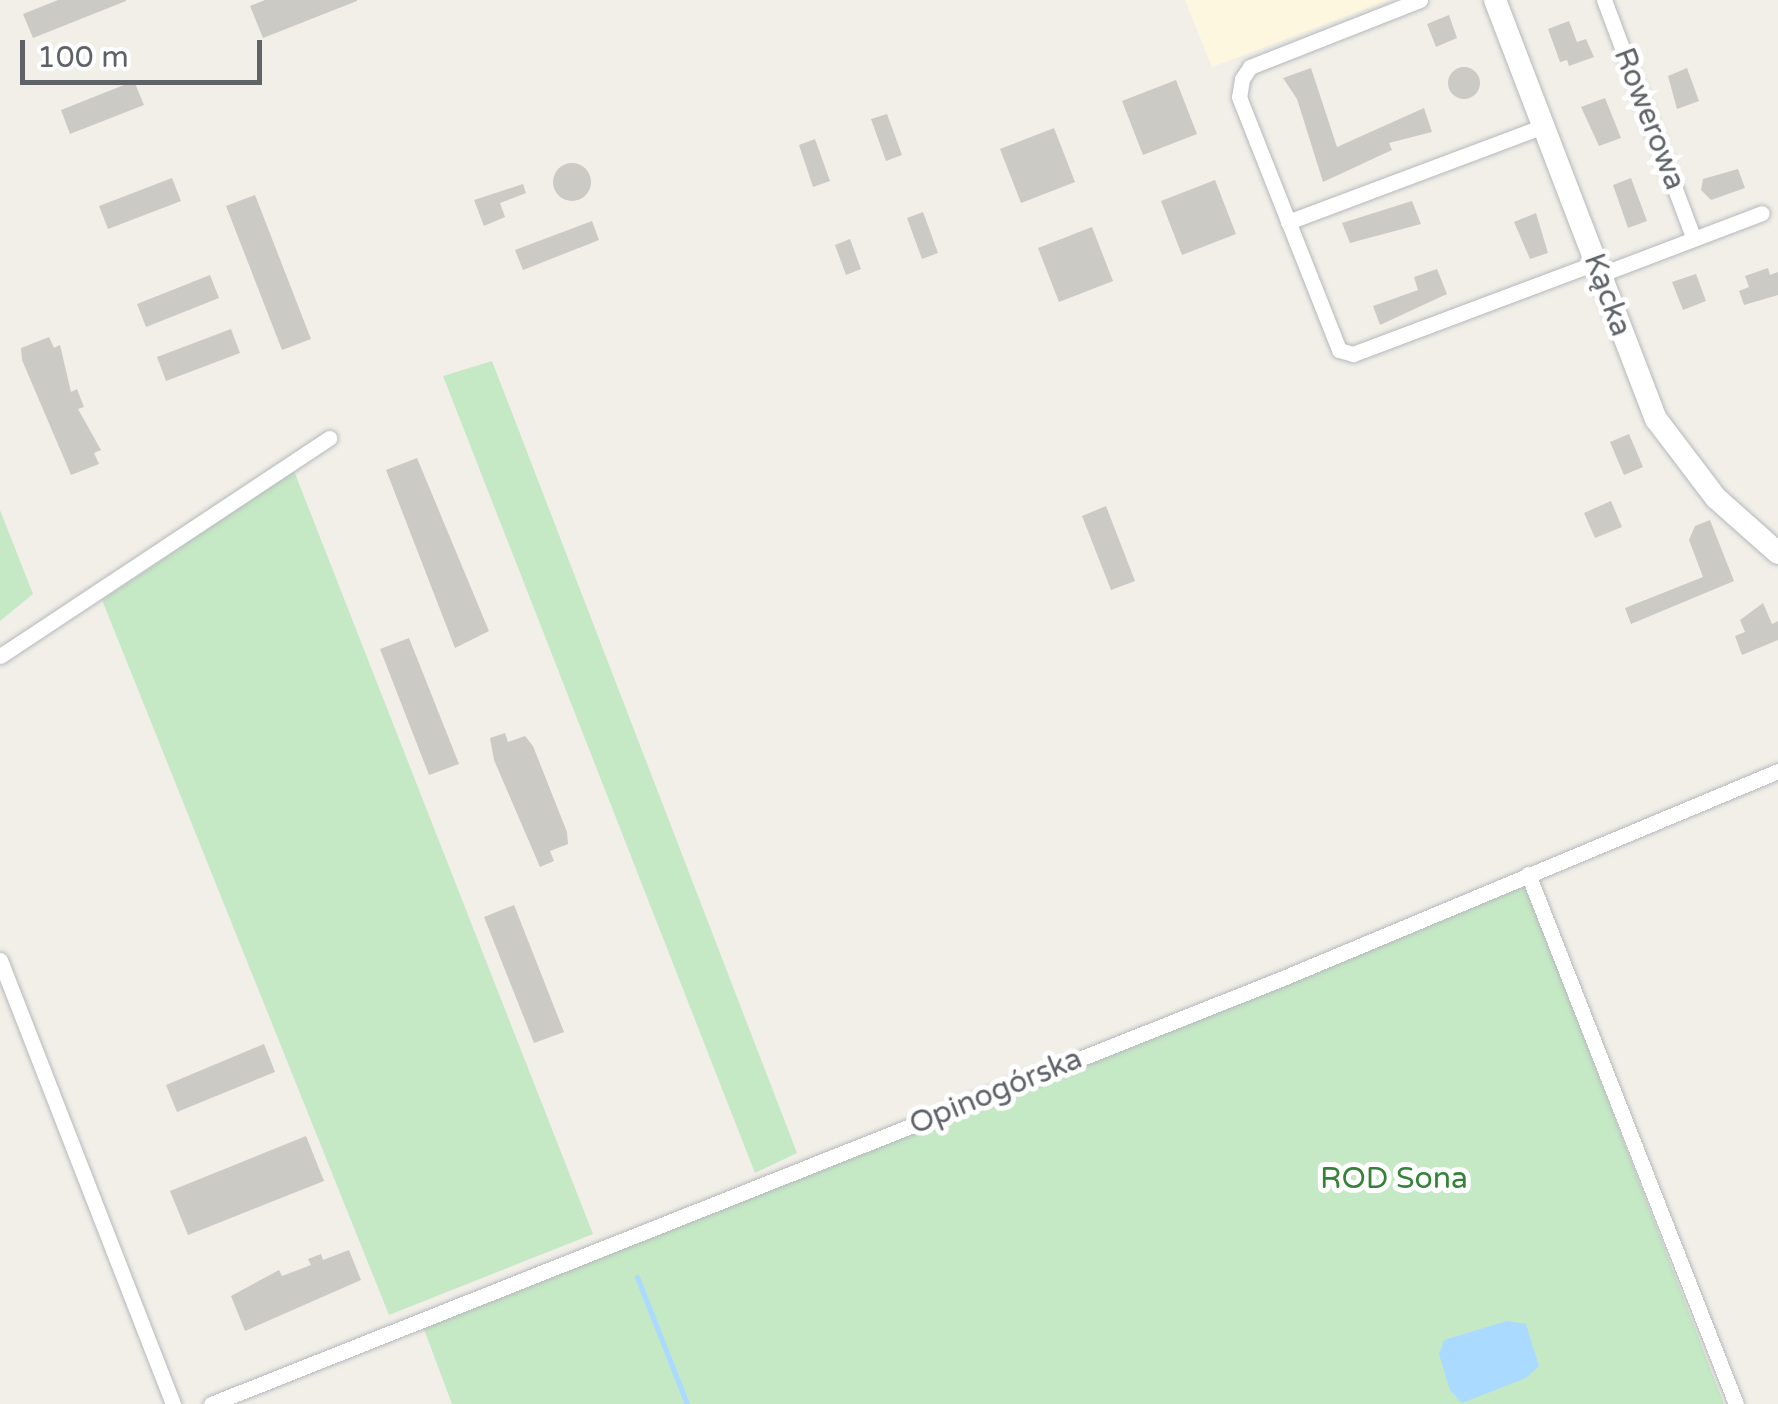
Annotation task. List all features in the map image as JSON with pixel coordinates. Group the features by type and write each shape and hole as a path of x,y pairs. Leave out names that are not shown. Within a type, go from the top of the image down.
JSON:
{"street":[{"path":"1420,0 1250,68 1242,79 1239,96 1339,350 1354,354 1762,213"},
{"name":"Kącka","path":"1495,0 1656,419 1716,498 1778,553"},
{"name":"Rowerowa","path":"1604,0 1694,239"},
{"path":"1288,222 1543,126"},
{"path":"0,656 330,438"},
{"name":"Opinogórska","path":"212,1404 1778,771"},
{"path":"1528,874 1736,1404"},
{"path":"0,960 173,1404"}],"shaded area":[{"path":"1185,0 1388,0 1212,67"}],"green space":[{"path":"492,361 797,1153 755,1173 443,376"},
{"path":"294,471 593,1234 389,1315 102,600"},
{"path":"0,510 33,594 0,621"},
{"name":"ROD Sona","path":"1526,886 1724,1404 452,1404 421,1321"}],"water":[{"path":"1507,1321 1526,1324 1539,1366 1526,1378 1462,1403 1450,1390 1439,1354 1444,1340"}],"building":[{"path":"58,0 126,1 33,38 23,14"},
{"path":"265,0 357,1 263,38 250,6"},
{"path":"1449,15 1457,38 1436,47 1427,24"},
{"path":"1569,21 1577,42 1586,39 1594,57 1569,66 1567,60 1560,62 1548,29"},
{"path":"1464,67 1476,71 1480,83 1476,95 1464,99 1452,95 1448,83 1452,71"},
{"path":"1311,68 1337,147 1424,108 1432,132 1389,143 1392,150 1323,182 1297,99 1283,78"},
{"path":"1687,68 1699,101 1677,109 1668,76"},
{"path":"1176,80 1197,134 1143,155 1122,101"},
{"path":"134,81 144,105 70,134 61,110"},
{"path":"1605,98 1621,138 1599,146 1581,107"},
{"path":"887,114 902,155 886,161 871,119"},
{"path":"1054,128 1075,182 1021,203 1000,149"},
{"path":"815,139 830,181 813,187 799,145"},
{"path":"572,163 586,168 591,182 586,196 572,201 558,196 553,182 558,168"},
{"path":"1738,169 1745,188 1711,200 1701,190 1703,179"},
{"path":"172,178 181,201 108,229 99,206"},
{"path":"1631,178 1647,221 1628,228 1613,185"},
{"path":"1215,180 1236,234 1182,255 1161,201"},
{"path":"523,184 526,193 500,203 505,217 484,226 474,200"},
{"path":"255,195 311,339 282,350 226,206"},
{"path":"1412,201 1421,224 1350,243 1342,223"},
{"path":"923,212 938,253 922,259 907,218"},
{"path":"1536,213 1548,253 1530,259 1514,222"},
{"path":"592,221 599,240 523,270 515,250"},
{"path":"1092,227 1113,281 1059,302 1038,248"},
{"path":"850,239 861,269 846,275 835,245"},
{"path":"1768,268 1770,275 1778,272 1778,295 1744,305 1739,291 1749,287 1745,276"},
{"path":"1437,269 1447,294 1380,325 1373,306 1418,290 1414,277"},
{"path":"1696,274 1706,301 1683,310 1672,282"},
{"path":"210,275 219,298 146,327 137,304"},
{"path":"231,329 240,353 166,381 157,357"},
{"path":"49,337 54,348 60,345 71,392 77,389 84,407 78,409 101,450 94,453 99,464 71,475 22,360 21,348"},
{"path":"1629,434 1643,467 1624,475 1610,442"},
{"path":"417,458 489,631 455,648 386,470"},
{"path":"1611,501 1622,527 1595,538 1584,513"},
{"path":"1106,506 1135,581 1111,590 1082,516"},
{"path":"1710,520 1734,581 1631,624 1625,608 1703,577 1689,540 1695,526"},
{"path":"1763,603 1772,624 1778,621 1778,640 1742,655 1735,636 1745,632 1740,620"},
{"path":"409,638 459,764 429,775 380,649"},
{"path":"505,733 508,742 525,736 533,746 567,832 568,844 550,851 554,861 540,867 494,760 490,738"},
{"path":"514,905 564,1032 534,1043 484,917"},
{"path":"264,1044 275,1072 177,1112 166,1085"},
{"path":"306,1136 324,1181 188,1235 170,1191"},
{"path":"349,1250 361,1280 245,1331 231,1296 279,1270 282,1276 311,1265 308,1259 321,1254 323,1260"}],"waterway":[{"path":"637,1277 687,1404"}]}
